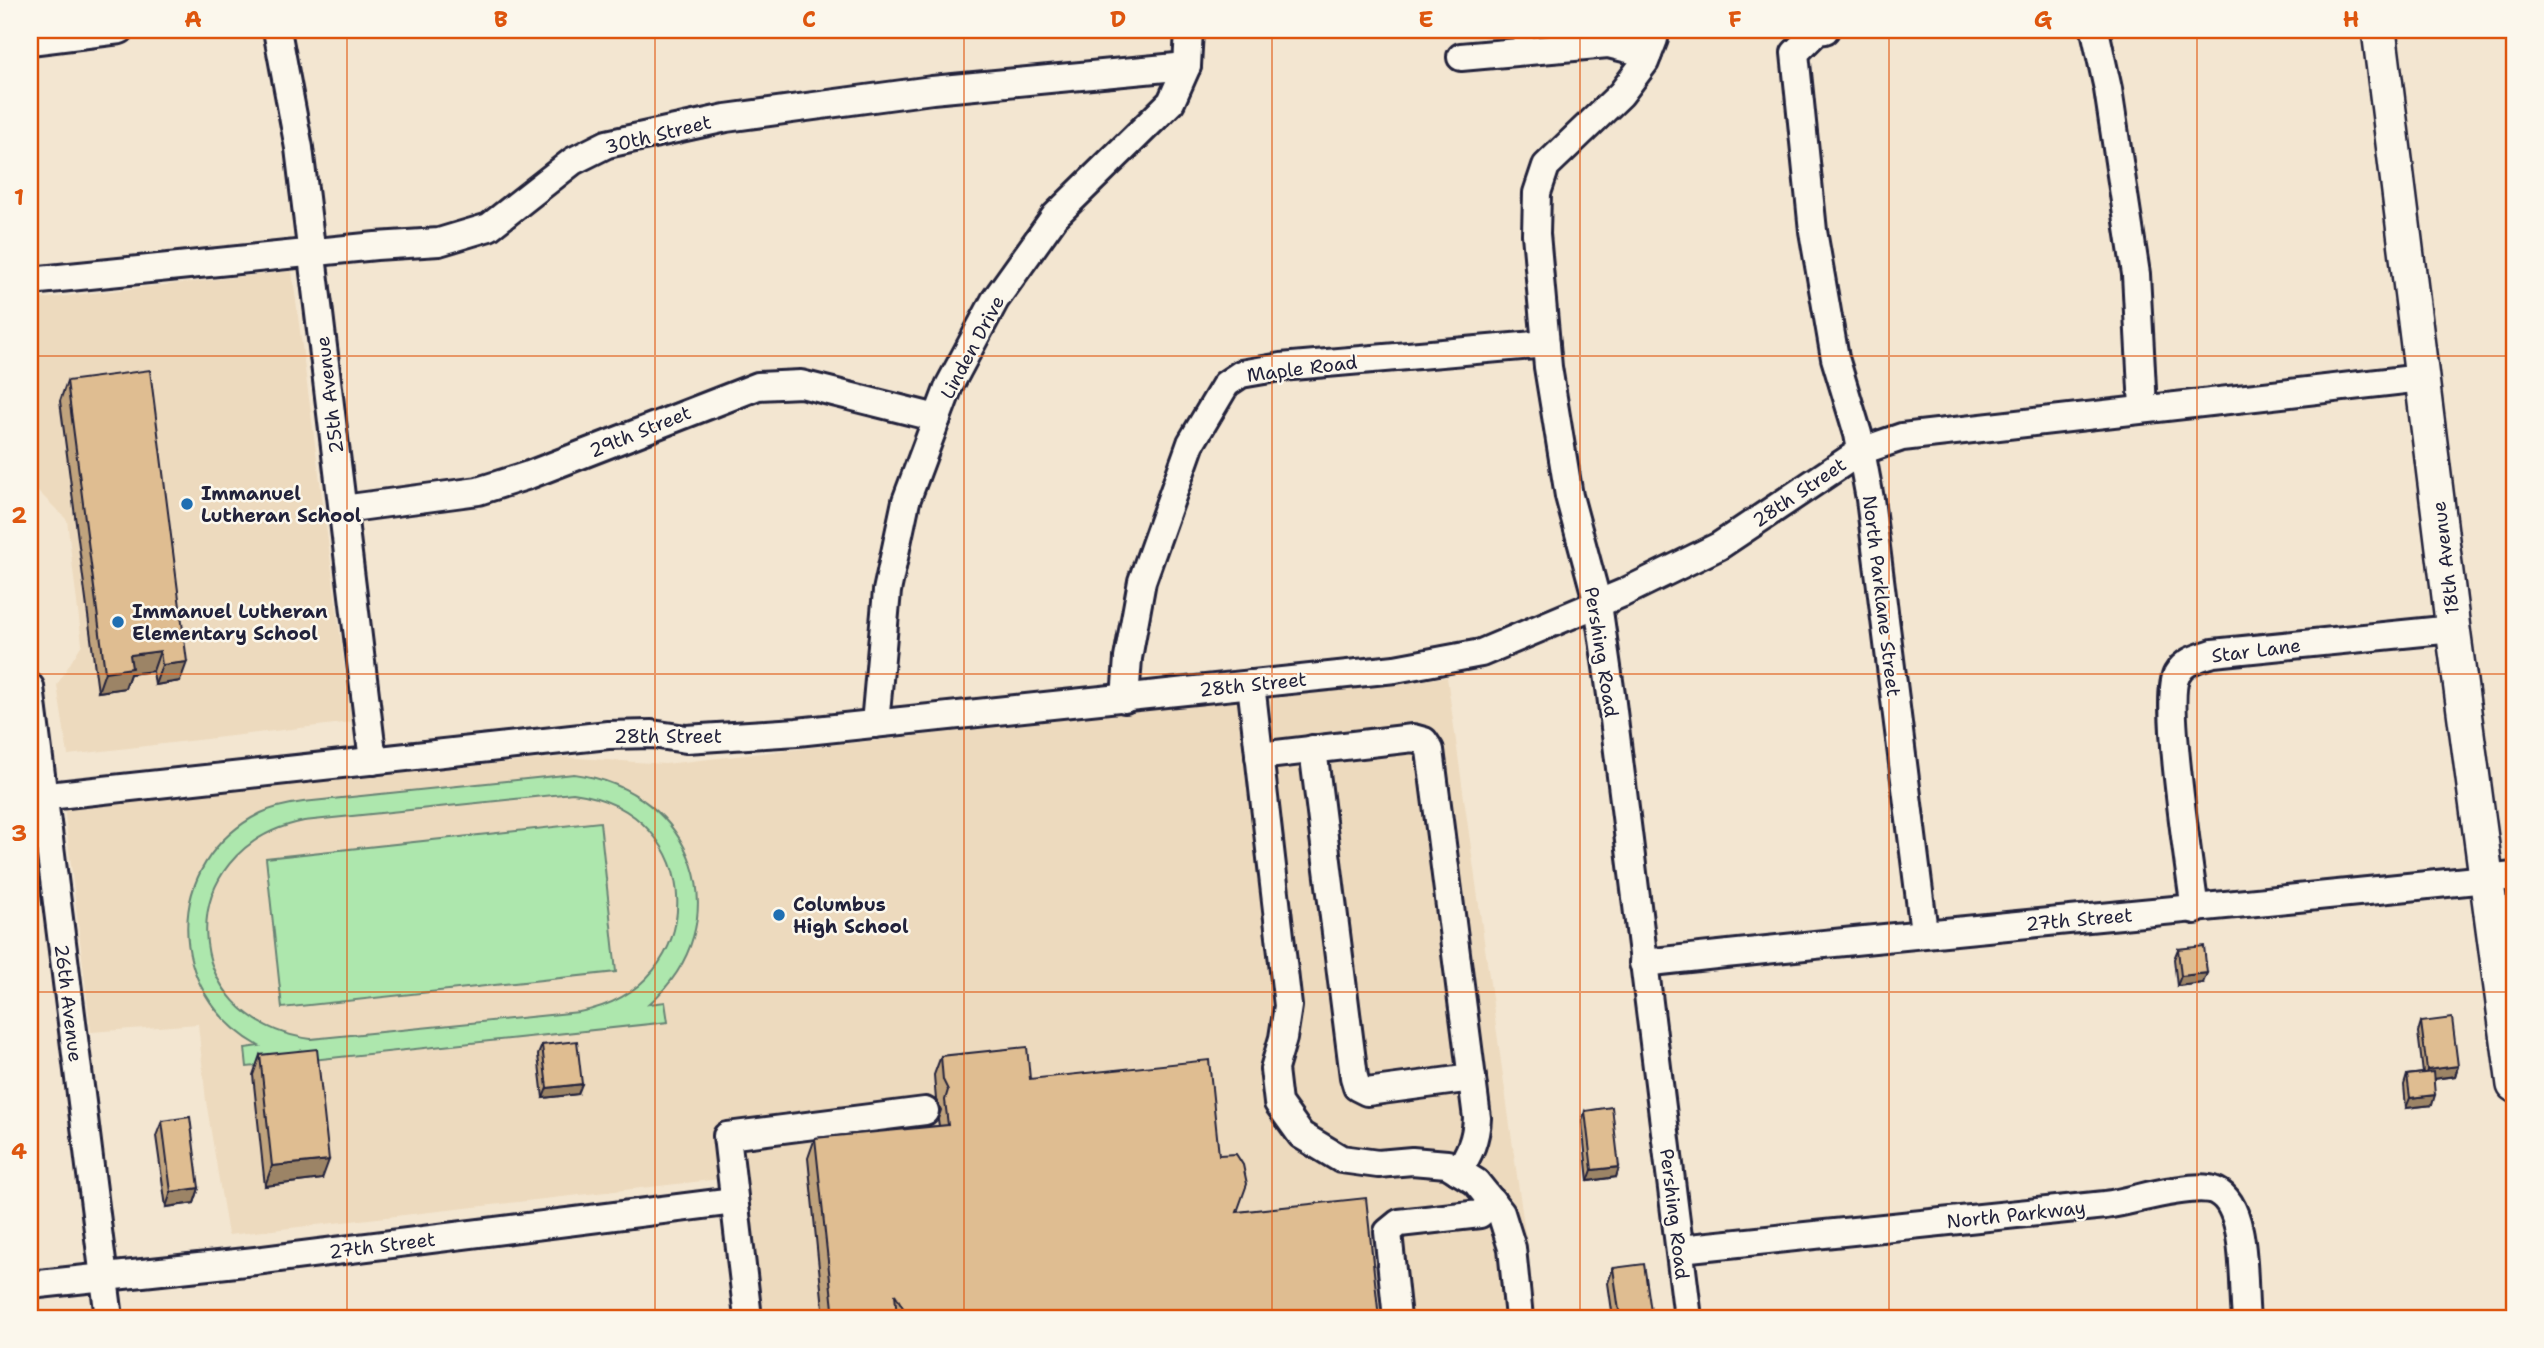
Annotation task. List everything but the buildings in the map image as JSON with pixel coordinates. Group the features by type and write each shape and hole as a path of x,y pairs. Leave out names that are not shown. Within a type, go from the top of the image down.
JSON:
{"main road":[{"name":"18th Avenue","path":"2379,30 2453,629 2501,878 2514,1085"}],"street":[{"path":"30,41 120,30"},
{"name":"25th Avenue","path":"277,30 299,148 373,761"},
{"name":"Linden Drive","path":"875,724 887,591 906,501 949,386 995,300 1055,216 1171,102 1187,66 1189,30"},
{"name":"North Parklane Street","path":"1825,30 1818,31 1795,52 1818,256 1835,358 1861,451 1870,499 1924,932"},
{"path":"2095,30 2108,89 2136,274 2143,408"},
{"path":"1461,57 1651,42"},
{"name":"Pershing Road","path":"1651,42 1645,62 1621,94 1546,166 1537,193 1536,234 1546,344 1569,496 1598,604 1688,1318"},
{"name":"30th Street","path":"30,281 439,242 489,227 573,161 607,144 726,118 932,90 1187,66"},
{"name":"Maple Road","path":"1125,699 1128,658 1142,581 1191,443 1226,384 1241,374 1281,368 1546,344"},
{"name":"28th Street","path":"36,797 608,735 652,734 685,739 875,724 1395,669 1481,653 1598,604 1719,546 1861,451 1902,437 2423,377"},
{"name":"29th Street","path":"343,509 478,491 529,475 758,386 801,384 937,418"},
{"name":"Star Lane","path":"2195,910 2172,713 2175,676 2187,661 2213,653 2453,629"},
{"path":"1251,684 1288,1006 1274,1069 1278,1103 1301,1135 1341,1159 1378,1164 1412,1161 1447,1164 1476,1182 1501,1213 1512,1248 1519,1318"},
{"name":"26th Avenue","path":"30,687 36,797 109,1318"},
{"path":"1259,756 1413,738 1424,741 1430,750 1478,1118 1470,1153 1458,1171"},
{"path":"1313,749 1357,1087 1367,1092 1472,1078"},
{"name":"27th Street","path":"1643,963 1924,932 2195,910 2501,878"},
{"path":"748,1318 727,1136 925,1111"},
{"name":"North Parkway","path":"1680,1249 2105,1205 2170,1191 2216,1190 2230,1202 2239,1226 2246,1318"},
{"name":"27th Street","path":"30,1285 254,1261 734,1201"},
{"path":"1397,1318 1388,1232 1391,1227 1399,1223 1480,1214 1492,1201"}],"shaded area":[{"name":"Immanuel Lutheran School","path":"292,271 352,722 68,755 57,685 82,644 67,520 35,488 30,452 30,300"},
{"name":"Columbus High School","path":"1447,677 1537,1318 763,1318 747,1176 228,1235 206,1101 198,1024 91,1032 64,807 564,757 665,764"}],"green space":[{"path":"574,774 615,785 649,805 675,832 691,864 698,900 693,936 677,971 649,1004 665,1002 668,1022 247,1067 245,1048 259,1046 228,1023 205,994 192,962 187,928 192,894 206,863 229,835 261,813 303,802","holes":["573,793 618,807 650,831 670,864 677,900 672,936 654,970 623,996 579,1012 311,1039 266,1026 234,1001 214,969 206,933 211,897 229,864 260,837 304,821"]},
{"path":"600,822 616,972 282,1008 266,858"}],"place":[{"name":"Immanuel Lutheran School","path":"187,504"},
{"name":"Immanuel Lutheran Elementary School","path":"118,622"},
{"name":"Columbus High School","path":"779,915"}]}
